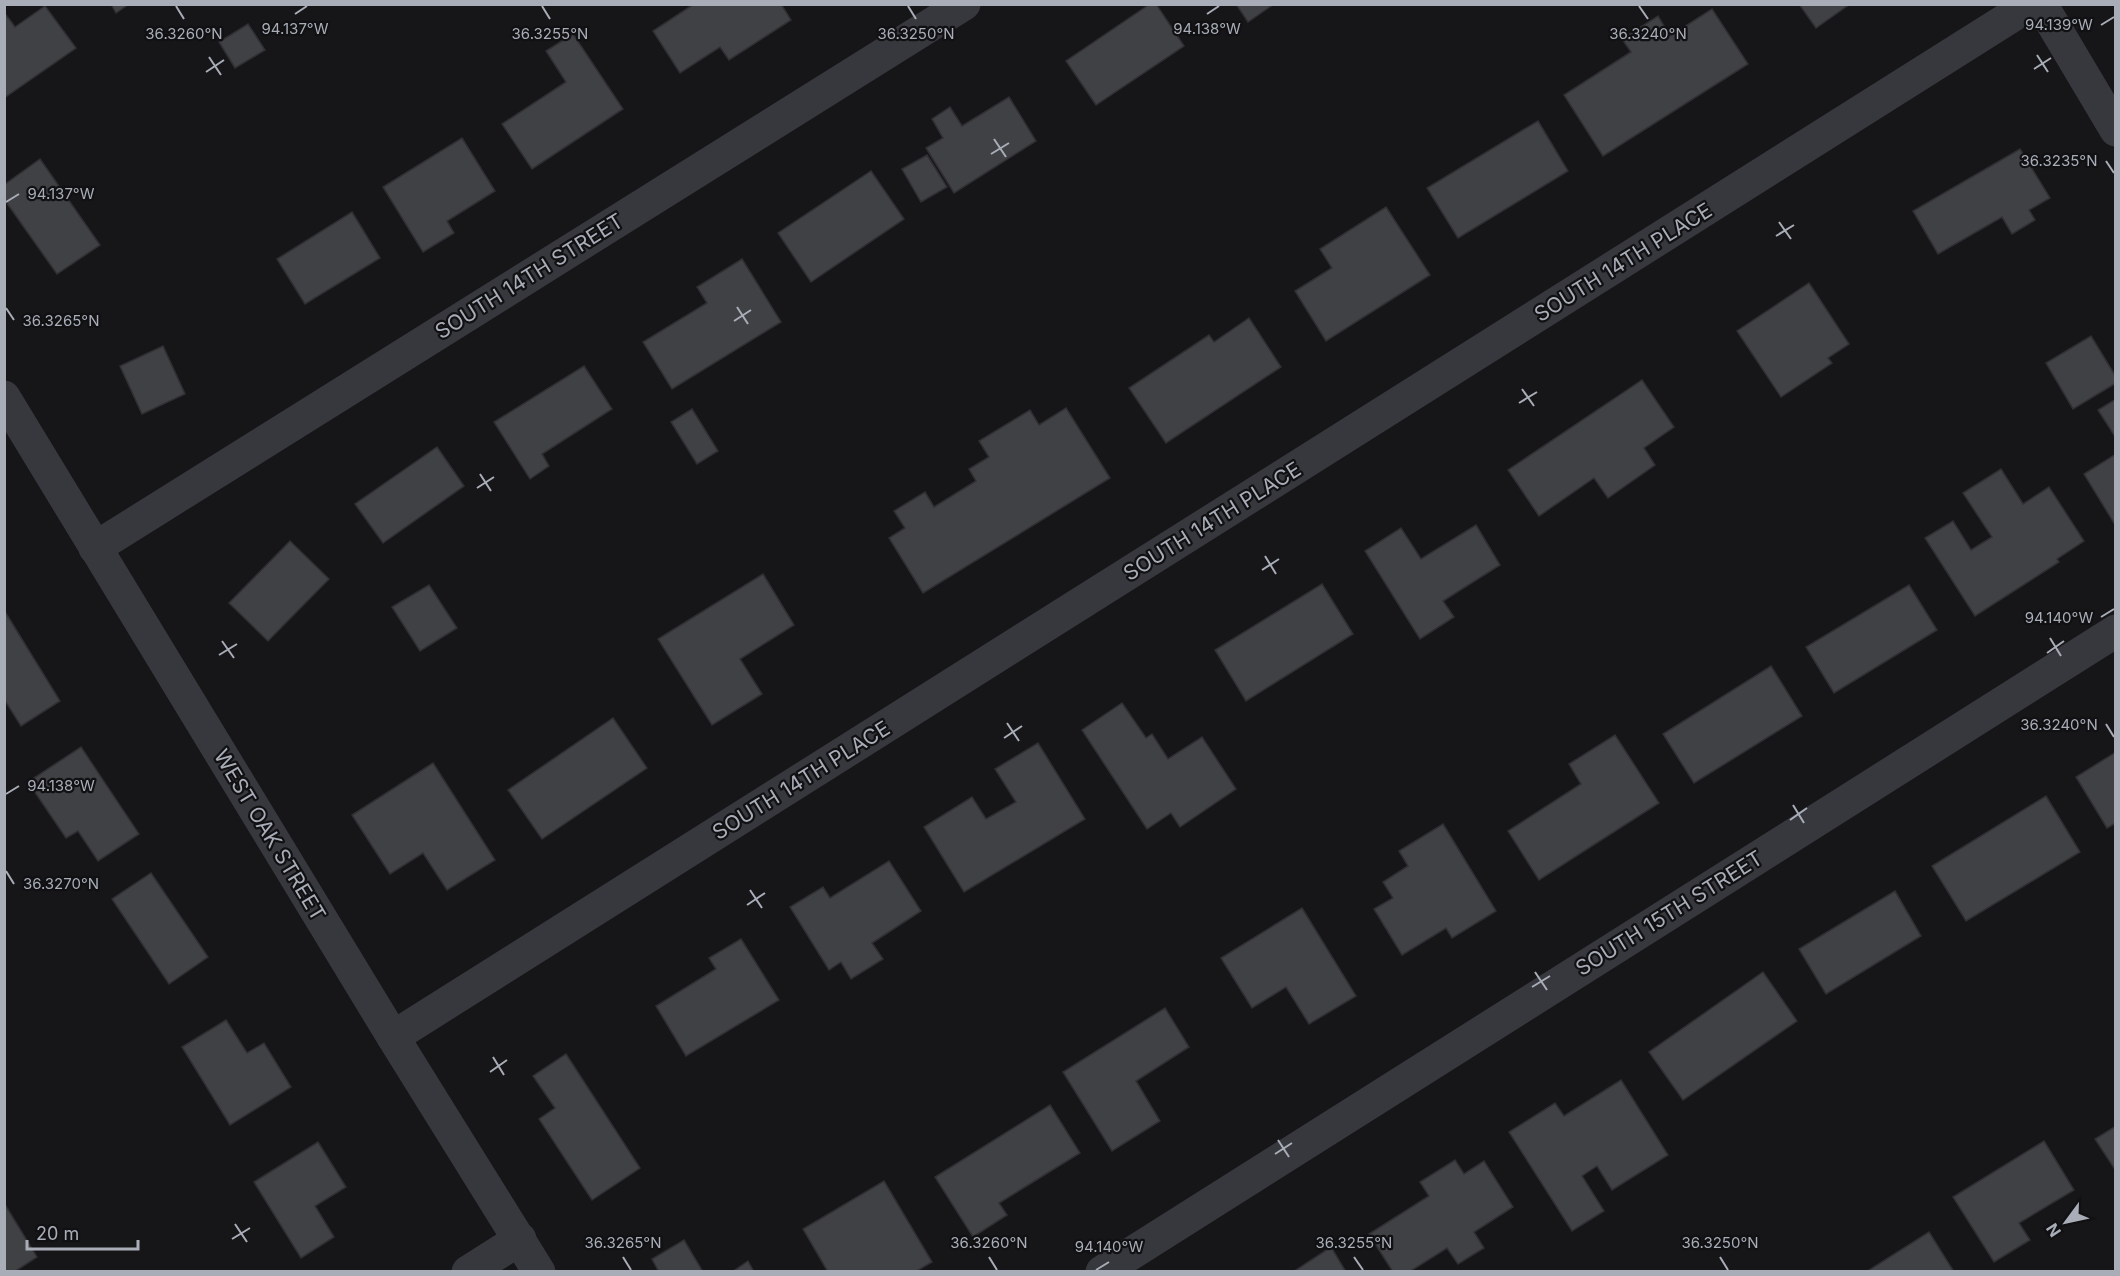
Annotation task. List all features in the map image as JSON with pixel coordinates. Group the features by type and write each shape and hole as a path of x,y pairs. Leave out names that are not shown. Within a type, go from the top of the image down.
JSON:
{"street":[{"name":"SOUTH 14TH STREET","path":"95,548 964,4"},
{"name":"SOUTH 14TH PLACE","path":"393,1037 2031,4"},
{"path":"2041,4 2115,130"},
{"name":"WEST OAK STREET","path":"4,397 393,1037 539,1272"},
{"name":"SOUTH 15TH STREET","path":"1101,1272 2115,631"},
{"path":"468,1272 520,1239"}],"building":[{"path":"111,4 129,4 116,13"},
{"path":"694,4 781,4 791,20 729,60 720,47 680,73 653,31"},
{"path":"1150,4 1156,4 1184,46 1096,105 1066,61"},
{"path":"1236,4 1274,4 1248,22"},
{"path":"1799,4 1850,4 1816,28"},
{"path":"45,6 76,48 4,98 4,12 15,27"},
{"path":"1712,9 1748,64 1603,156 1564,95 1631,52 1622,39 1658,16 1670,36"},
{"path":"248,24 265,50 235,68 219,42"},
{"path":"573,34 623,109 532,169 502,124 566,82 546,51"},
{"path":"1009,97 1036,141 954,193 926,148 943,138 932,119 950,107 962,126"},
{"path":"1538,121 1568,171 1458,238 1427,188"},
{"path":"462,138 495,191 447,221 454,233 423,252 383,187"},
{"path":"2020,149 2050,198 2029,210 2035,220 2012,234 2002,217 1938,254 1913,211"},
{"path":"927,155 947,187 921,202 902,169"},
{"path":"40,159 100,245 57,274 4,199 4,185"},
{"path":"871,171 904,219 811,282 778,233"},
{"path":"1386,207 1430,275 1326,341 1295,291 1332,268 1320,249"},
{"path":"352,212 380,258 305,304 277,259"},
{"path":"742,259 781,322 672,389 643,342 707,303 697,287"},
{"path":"1809,283 1849,344 1828,358 1832,363 1781,397 1737,331"},
{"path":"1249,318 1281,367 1166,443 1129,388 1209,335 1214,342"},
{"path":"2091,336 2116,377 2116,383 2073,409 2046,363"},
{"path":"163,346 185,394 142,414 120,366"},
{"path":"584,366 612,409 542,454 549,466 530,479 494,422"},
{"path":"1642,380 1674,427 1644,448 1655,465 1608,498 1594,478 1539,516 1508,470"},
{"path":"2116,399 2116,438 2098,410"},
{"path":"1066,408 1110,478 923,593 889,538 905,528 894,511 925,492 934,507 976,481 969,469 989,457 979,441 1030,410 1039,425"},
{"path":"692,409 718,451 697,464 671,422"},
{"path":"437,447 464,486 383,543 355,504"},
{"path":"2116,454 2116,522 2114,523 2084,474"},
{"path":"2001,469 2023,504 2049,487 2084,541 2057,559 2059,562 1975,616 1925,538 1953,521 1971,550 1992,537 1963,493"},
{"path":"1476,525 1500,565 1443,601 1454,617 1420,639 1365,551 1401,528 1421,559"},
{"path":"290,541 329,579 268,641 229,603"},
{"path":"763,574 794,625 740,659 762,694 712,725 658,639"},
{"path":"1322,584 1353,634 1246,701 1215,650"},
{"path":"429,585 457,628 420,651 392,607"},
{"path":"1909,585 1937,630 1834,693 1806,647"},
{"path":"4,610 60,701 21,726 4,699"},
{"path":"1771,666 1802,716 1694,783 1663,734"},
{"path":"1122,703 1146,738 1152,734 1168,759 1202,737 1236,789 1180,827 1171,813 1147,829 1082,730"},
{"path":"613,718 647,768 542,839 508,790"},
{"path":"1615,735 1659,803 1539,880 1508,831 1581,784 1569,764"},
{"path":"1038,743 1085,819 964,892 924,827 972,797 986,819 1016,802 995,769"},
{"path":"81,747 139,834 98,861 78,831 66,838 28,782"},
{"path":"2116,752 2116,823 2107,828 2076,777"},
{"path":"433,763 495,860 447,890 423,853 390,874 352,815"},
{"path":"2046,796 2080,852 1966,921 1932,866"},
{"path":"1443,824 1496,911 1452,938 1446,928 1402,955 1374,909 1393,898 1383,882 1408,866 1399,851"},
{"path":"889,861 921,911 872,943 883,959 851,979 841,962 829,970 790,907 823,887 830,898"},
{"path":"151,873 208,957 169,984 112,899"},
{"path":"1895,891 1921,936 1826,994 1799,949"},
{"path":"1302,908 1356,996 1309,1024 1286,987 1252,1008 1221,958"},
{"path":"741,939 779,1000 686,1056 656,1006 716,969 709,958"},
{"path":"1763,972 1797,1021 1683,1100 1649,1052"},
{"path":"1165,1008 1189,1047 1136,1081 1160,1121 1112,1151 1063,1072"},
{"path":"226,1020 247,1053 264,1043 291,1087 230,1125 182,1047"},
{"path":"566,1054 640,1168 592,1200 539,1119 555,1108 533,1076"},
{"path":"1621,1080 1668,1155 1612,1190 1597,1166 1582,1176 1604,1211 1572,1231 1509,1132 1555,1103 1564,1116"},
{"path":"1050,1105 1080,1153 999,1203 1007,1215 973,1237 935,1177"},
{"path":"2116,1126 2116,1171 2095,1139"},
{"path":"2044,1141 2074,1190 2019,1223 2030,1240 1994,1262 1953,1197"},
{"path":"318,1142 346,1187 315,1206 334,1237 301,1258 254,1182"},
{"path":"1455,1160 1464,1174 1484,1161 1513,1207 1474,1232 1484,1248 1458,1264 1447,1248 1409,1272 1393,1272 1369,1234 1429,1196 1420,1182"},
{"path":"884,1181 932,1262 915,1272 828,1272 803,1229"},
{"path":"4,1203 37,1257 14,1272 4,1272"},
{"path":"1929,1232 1954,1272 1866,1272"},
{"path":"684,1240 703,1272 659,1272 652,1259"},
{"path":"1331,1247 1346,1272 1293,1272"},
{"path":"748,1261 754,1272 732,1272"}]}
